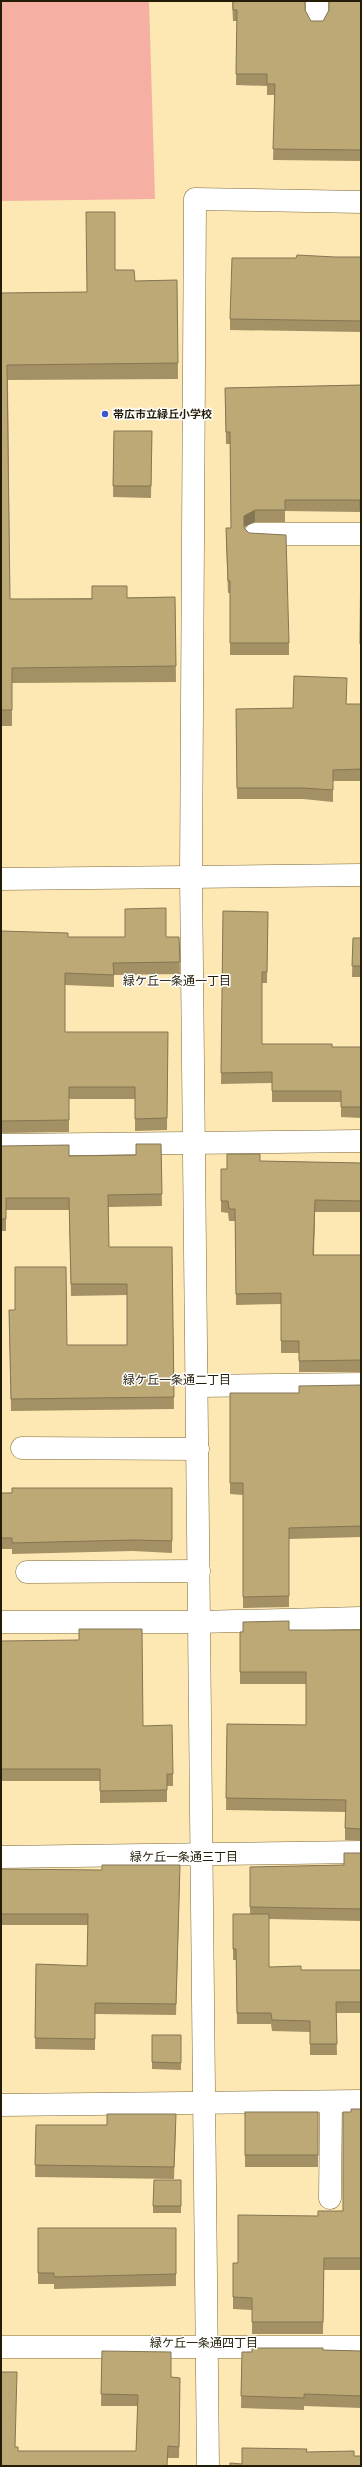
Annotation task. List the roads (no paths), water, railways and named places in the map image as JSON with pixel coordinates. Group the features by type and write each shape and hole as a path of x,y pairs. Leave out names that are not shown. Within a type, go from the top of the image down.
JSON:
{"street":[{"path":"208,2466 191,876 195,199 361,202"},
{"path":"255,534 361,534"},
{"path":"1,879 361,874"},
{"path":"1,1145 361,1141"},
{"path":"197,1386 361,1384"},
{"path":"22,1448 198,1449"},
{"path":"27,1572 199,1571"},
{"path":"1,1622 199,1622 361,1618"},
{"path":"1,1857 361,1852"},
{"path":"1,2104 204,2104 361,2101"},
{"path":"330,2198 331,2102"},
{"path":"1,2347 361,2347"}],"place":[{"name":"帯広市立緑丘小学校","path":"105,414"}],"district":[{"name":"緑ケ丘一条通一丁目","path":"177,980"},
{"name":"緑ケ丘一条通二丁目","path":"177,1379"},
{"name":"緑ケ丘一条通三丁目","path":"184,1856"},
{"name":"緑ケ丘一条通四丁目","path":"204,2342"}]}
